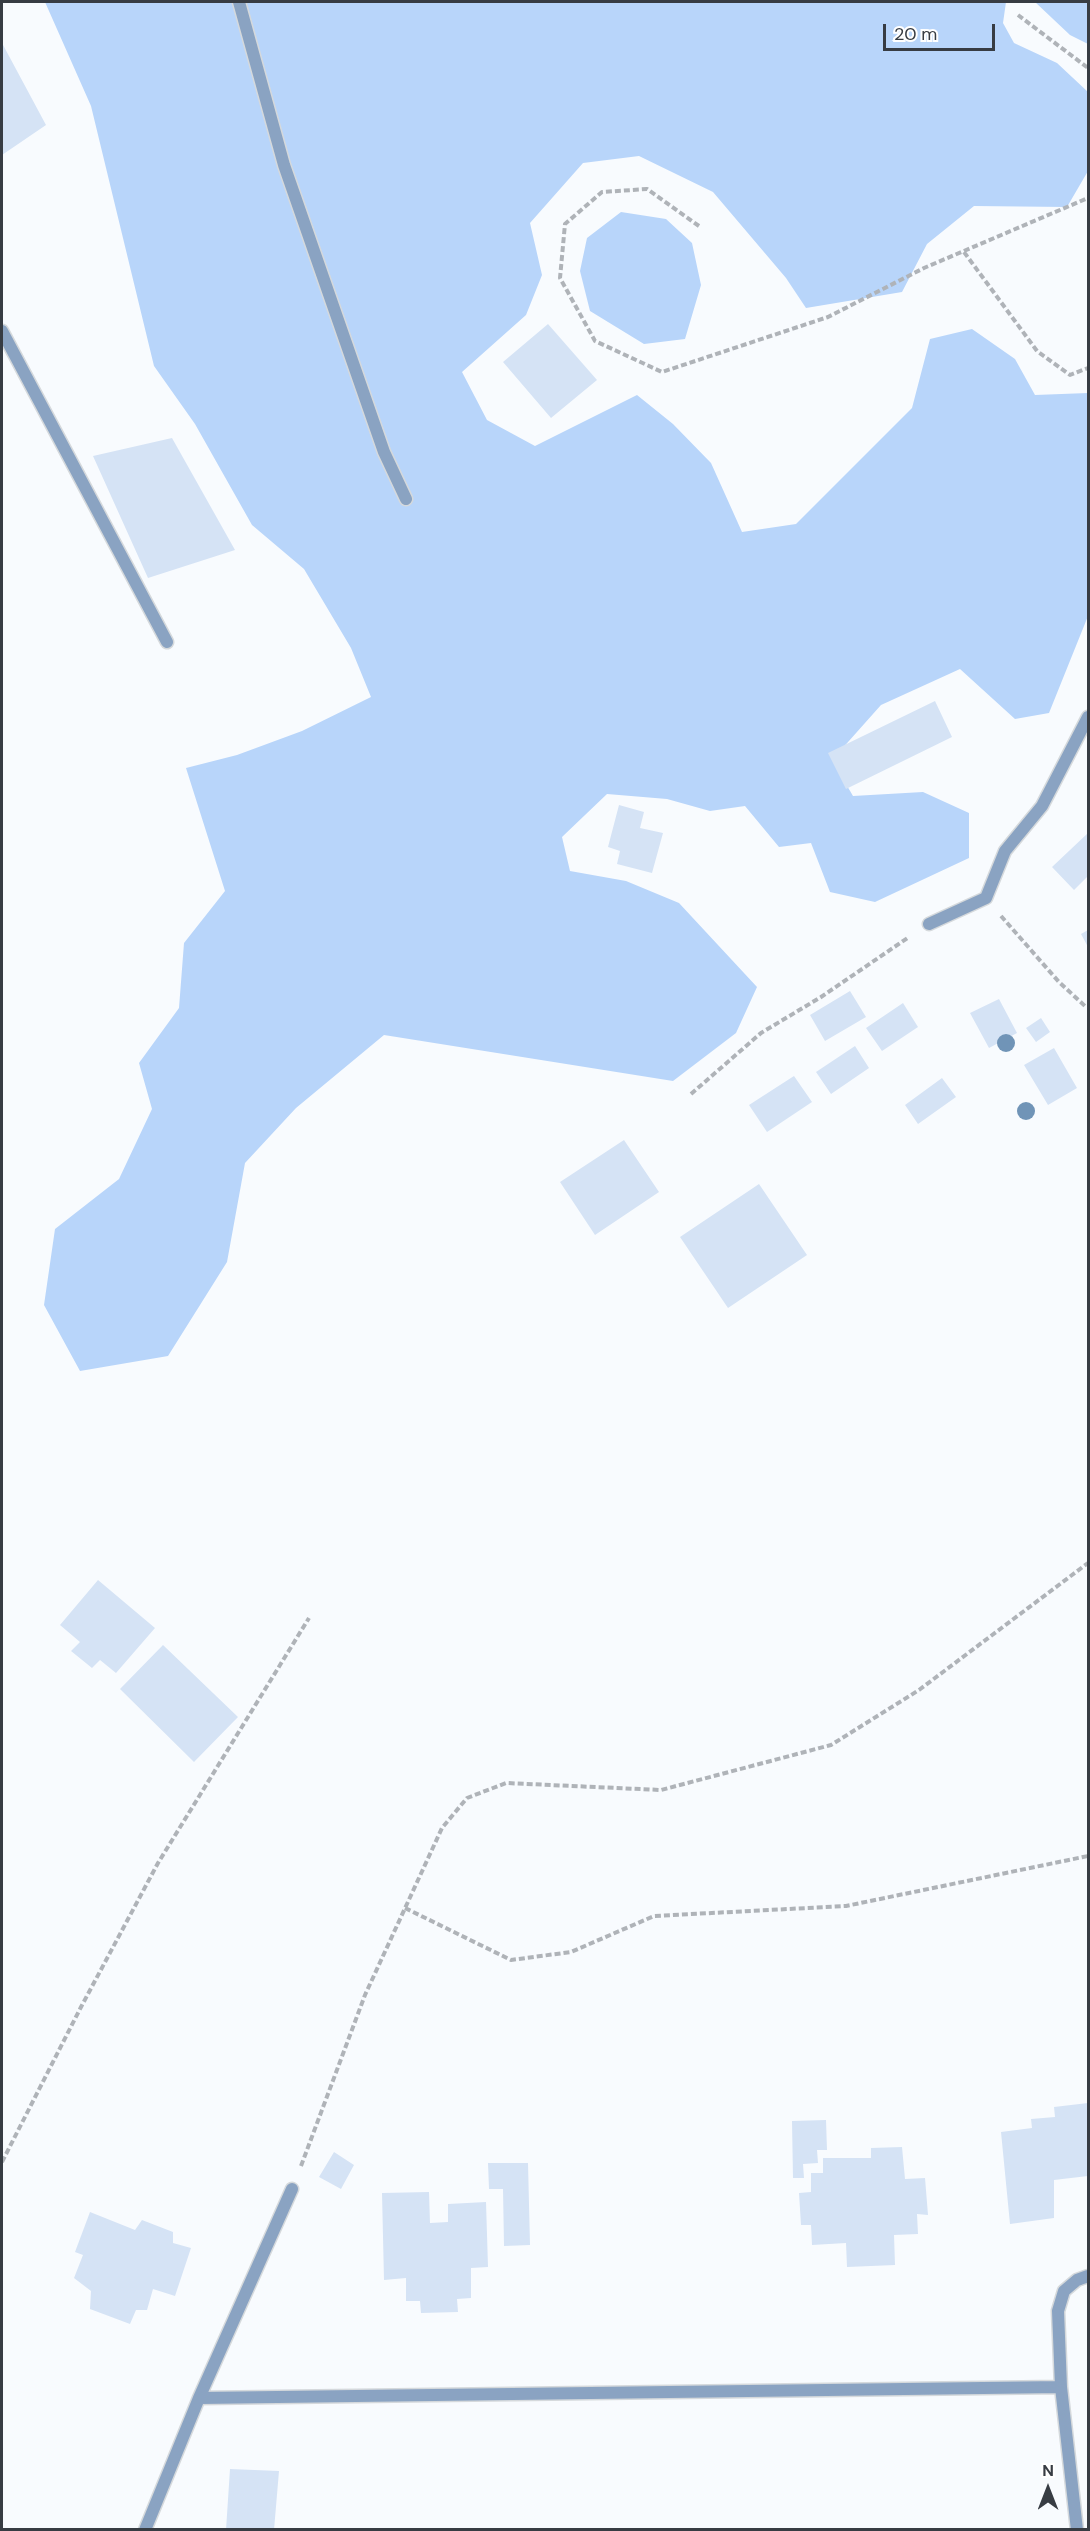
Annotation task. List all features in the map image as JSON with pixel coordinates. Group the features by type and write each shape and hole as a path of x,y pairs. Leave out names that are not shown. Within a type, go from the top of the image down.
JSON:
{"street":[{"path":"239,2 284,165 384,452 406,499"},
{"path":"2,331 167,642"},
{"path":"929,924 986,898 1005,850 1042,806 1089,717"},
{"path":"145,2529 199,2398 292,2189"},
{"path":"1077,2529 1060,2386 1058,2311 1064,2291 1077,2280 1089,2276"},
{"path":"199,2398 1060,2386"}],"path":[{"path":"1018,15 1089,68"},
{"path":"699,226 647,189 602,192 565,224 560,278 595,341 662,372 828,317 924,268 1089,198"},
{"path":"963,252 1037,351 1070,375 1089,368"},
{"path":"986,898 1059,982 1086,1007"},
{"path":"691,1094 761,1033 821,997 929,924"},
{"path":"292,2189 365,1995 442,1828 467,1798 506,1783 660,1790 831,1745 919,1690 1089,1563"},
{"path":"2,2162 158,1863 309,1618"},
{"path":"405,1908 511,1960 571,1952 654,1916 846,1906 1089,1856"}],"shaded area":[{"path":"45,2 1006,2 1003,23 1014,43 1057,63 1088,92 1088,171 1067,207 974,206 927,244 902,292 806,308 786,278 713,192 639,156 583,163 530,223 542,275 526,315 462,372 487,420 535,446 637,395 673,424 711,463 742,532 796,524 912,408 930,339 972,329 1015,359 1035,395 1088,393 1088,616 1049,713 1015,719 960,669 881,705 832,760 853,796 923,792 969,813 969,858 875,902 830,892 811,843 779,847 745,806 710,811 667,799 607,794 562,837 570,871 626,881 679,903 757,987 736,1033 673,1081 384,1035 296,1108 245,1163 227,1262 168,1356 80,1371 44,1305 55,1229 119,1179 152,1109 139,1063 179,1008 184,943 225,891 186,768 237,755 302,731 371,697 351,648 304,569 252,525 195,424 154,366 91,106"},
{"path":"1035,2 1088,2 1088,44 1070,35"},
{"path":"621,212 666,219 692,243 701,285 685,339 644,344 590,311 580,271 587,238"}],"building":[{"path":"2,43 46,125 2,155"},
{"path":"548,324 597,380 551,418 503,362"},
{"path":"172,438 235,550 148,578 93,456"},
{"path":"935,701 952,737 846,789 828,753"},
{"path":"619,805 644,812 640,828 663,833 652,873 617,864 620,851 608,847"},
{"path":"1088,833 1088,876 1074,890 1052,867"},
{"path":"1088,930 1088,947 1081,934"},
{"path":"850,991 866,1017 825,1041 810,1015"},
{"path":"999,999 1017,1033 989,1048 970,1013"},
{"path":"903,1003 918,1027 882,1051 866,1028"},
{"path":"1041,1018 1050,1032 1036,1042 1026,1028"},
{"path":"855,1046 869,1068 831,1094 816,1072"},
{"path":"1054,1048 1077,1088 1048,1105 1024,1065"},
{"path":"794,1076 812,1102 767,1132 749,1105"},
{"path":"942,1078 956,1097 918,1124 905,1105"},
{"path":"624,1140 659,1192 595,1235 560,1182"},
{"path":"759,1184 807,1255 728,1308 680,1237"},
{"path":"98,1580 155,1628 116,1673 100,1660 92,1668 71,1651 80,1642 60,1625"},
{"path":"163,1645 238,1717 194,1762 120,1689"},
{"path":"1088,2103 1088,2176 1054,2180 1054,2218 1010,2224 1001,2132 1032,2128 1031,2119 1055,2117 1054,2107"},
{"path":"826,2120 827,2150 817,2150 818,2163 803,2164 804,2178 793,2178 792,2121"},
{"path":"902,2147 905,2179 925,2178 928,2215 917,2214 918,2234 894,2235 895,2265 847,2267 846,2243 812,2245 811,2225 801,2225 799,2193 811,2192 811,2173 823,2173 823,2158 871,2158 871,2148"},
{"path":"334,2152 354,2165 341,2189 319,2177"},
{"path":"488,2163 528,2163 530,2245 504,2246 503,2189 489,2189"},
{"path":"429,2192 430,2223 448,2222 448,2204 486,2202 488,2267 471,2268 471,2298 457,2299 458,2312 421,2313 420,2301 406,2301 406,2278 384,2280 382,2193"},
{"path":"90,2212 135,2230 142,2220 173,2232 173,2243 191,2248 175,2296 153,2289 147,2310 136,2310 130,2324 90,2309 91,2291 74,2278 83,2255 75,2252"},
{"path":"230,2469 279,2471 274,2530 226,2530"}]}
